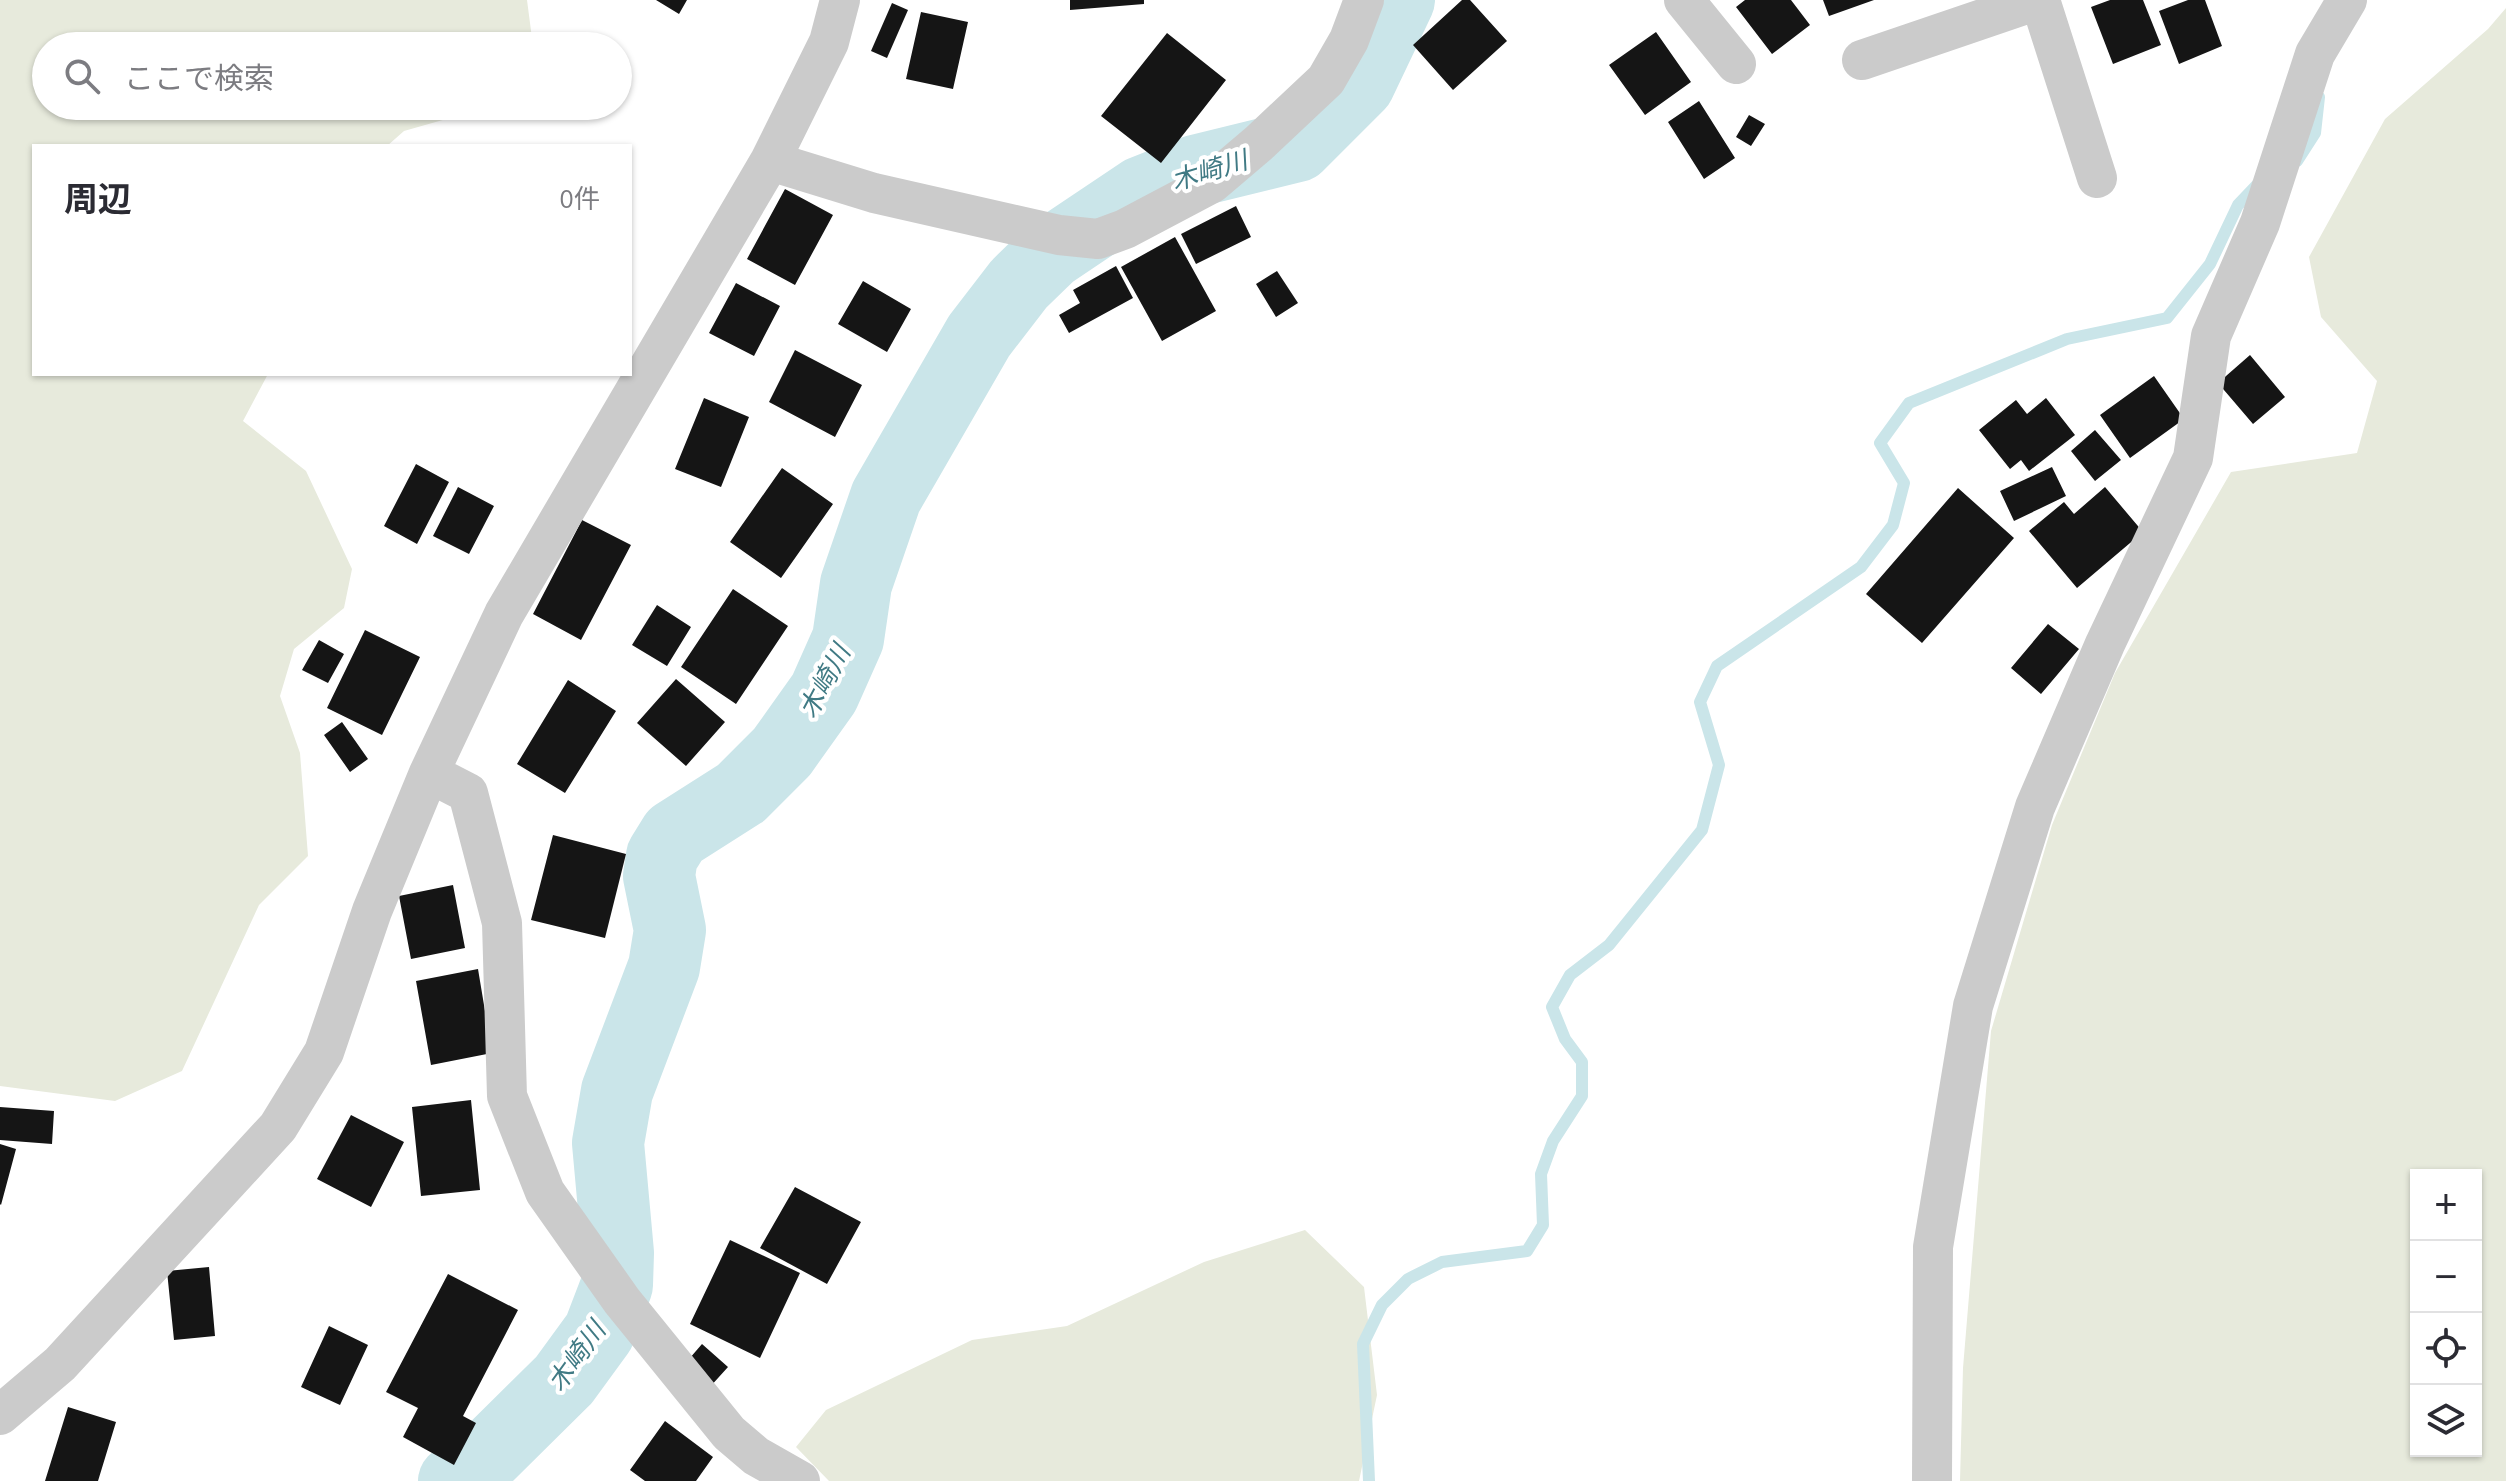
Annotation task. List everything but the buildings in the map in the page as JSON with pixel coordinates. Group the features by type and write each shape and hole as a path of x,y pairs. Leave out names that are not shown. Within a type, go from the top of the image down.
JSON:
{"street":[{"path":"0,1415 60,1364 278,1127 324,1052 372,911 429,773 504,614 770,161 829,42 840,0"},
{"path":"770,161 874,193 1079,237 1125,229 1212,183 1326,80 1349,40 1364,0"},
{"path":"1684,0 1736,64"},
{"path":"1862,60 2039,0 2097,178"},
{"path":"1932,1481 1933,1247 1973,1006 2035,807 2105,644 2193,458 2211,336 2260,223 2310,68 2347,0"},
{"path":"429,773 468,793 502,923 507,1096 545,1192 611,1286 729,1433 756,1456 800,1481"}],"shaded area":[{"path":"0,0 527,0 531,32 32,32 32,120 443,120 404,131 389,144 32,144 32,376 267,376 243,421 306,471 352,569 344,608 294,649 280,696 300,753 308,856 259,905 182,1071 115,1101 0,1086"},
{"path":"2506,8 2506,1481 1960,1481 1963,1368 1991,1031 2052,825 2115,673 2231,472 2357,453 2377,381 2321,317 2309,257 2385,119 2488,29"},
{"path":"1305,1230 1364,1287 1377,1395 1359,1481 829,1481 796,1447 826,1410 972,1340 1067,1326 1204,1262"}],"waterway":[{"name":"木崎川","path":"454,1481 482,1461 564,1380 599,1332 617,1285 618,1253 608,1143 617,1091 664,967 670,930 659,876 662,856 675,835 741,793 782,752 824,693 848,639 856,584 886,497 979,336 1019,284 1051,253 1142,192 1195,171 1297,146 1359,84 1399,0"},
{"path":"2297,161 2315,133 2319,97"},
{"path":"1369,1481 1363,1344 1382,1305 1408,1279 1442,1262 1527,1251 1543,1225 1541,1174 1553,1141 1582,1096 1582,1062 1565,1039 1552,1007 1570,975 1609,945 1702,830 1719,765 1700,702 1717,666 1861,567 1893,525 1904,483 1880,443 1909,403 2067,339 2167,318 2210,264 2238,205 2258,184"}]}
